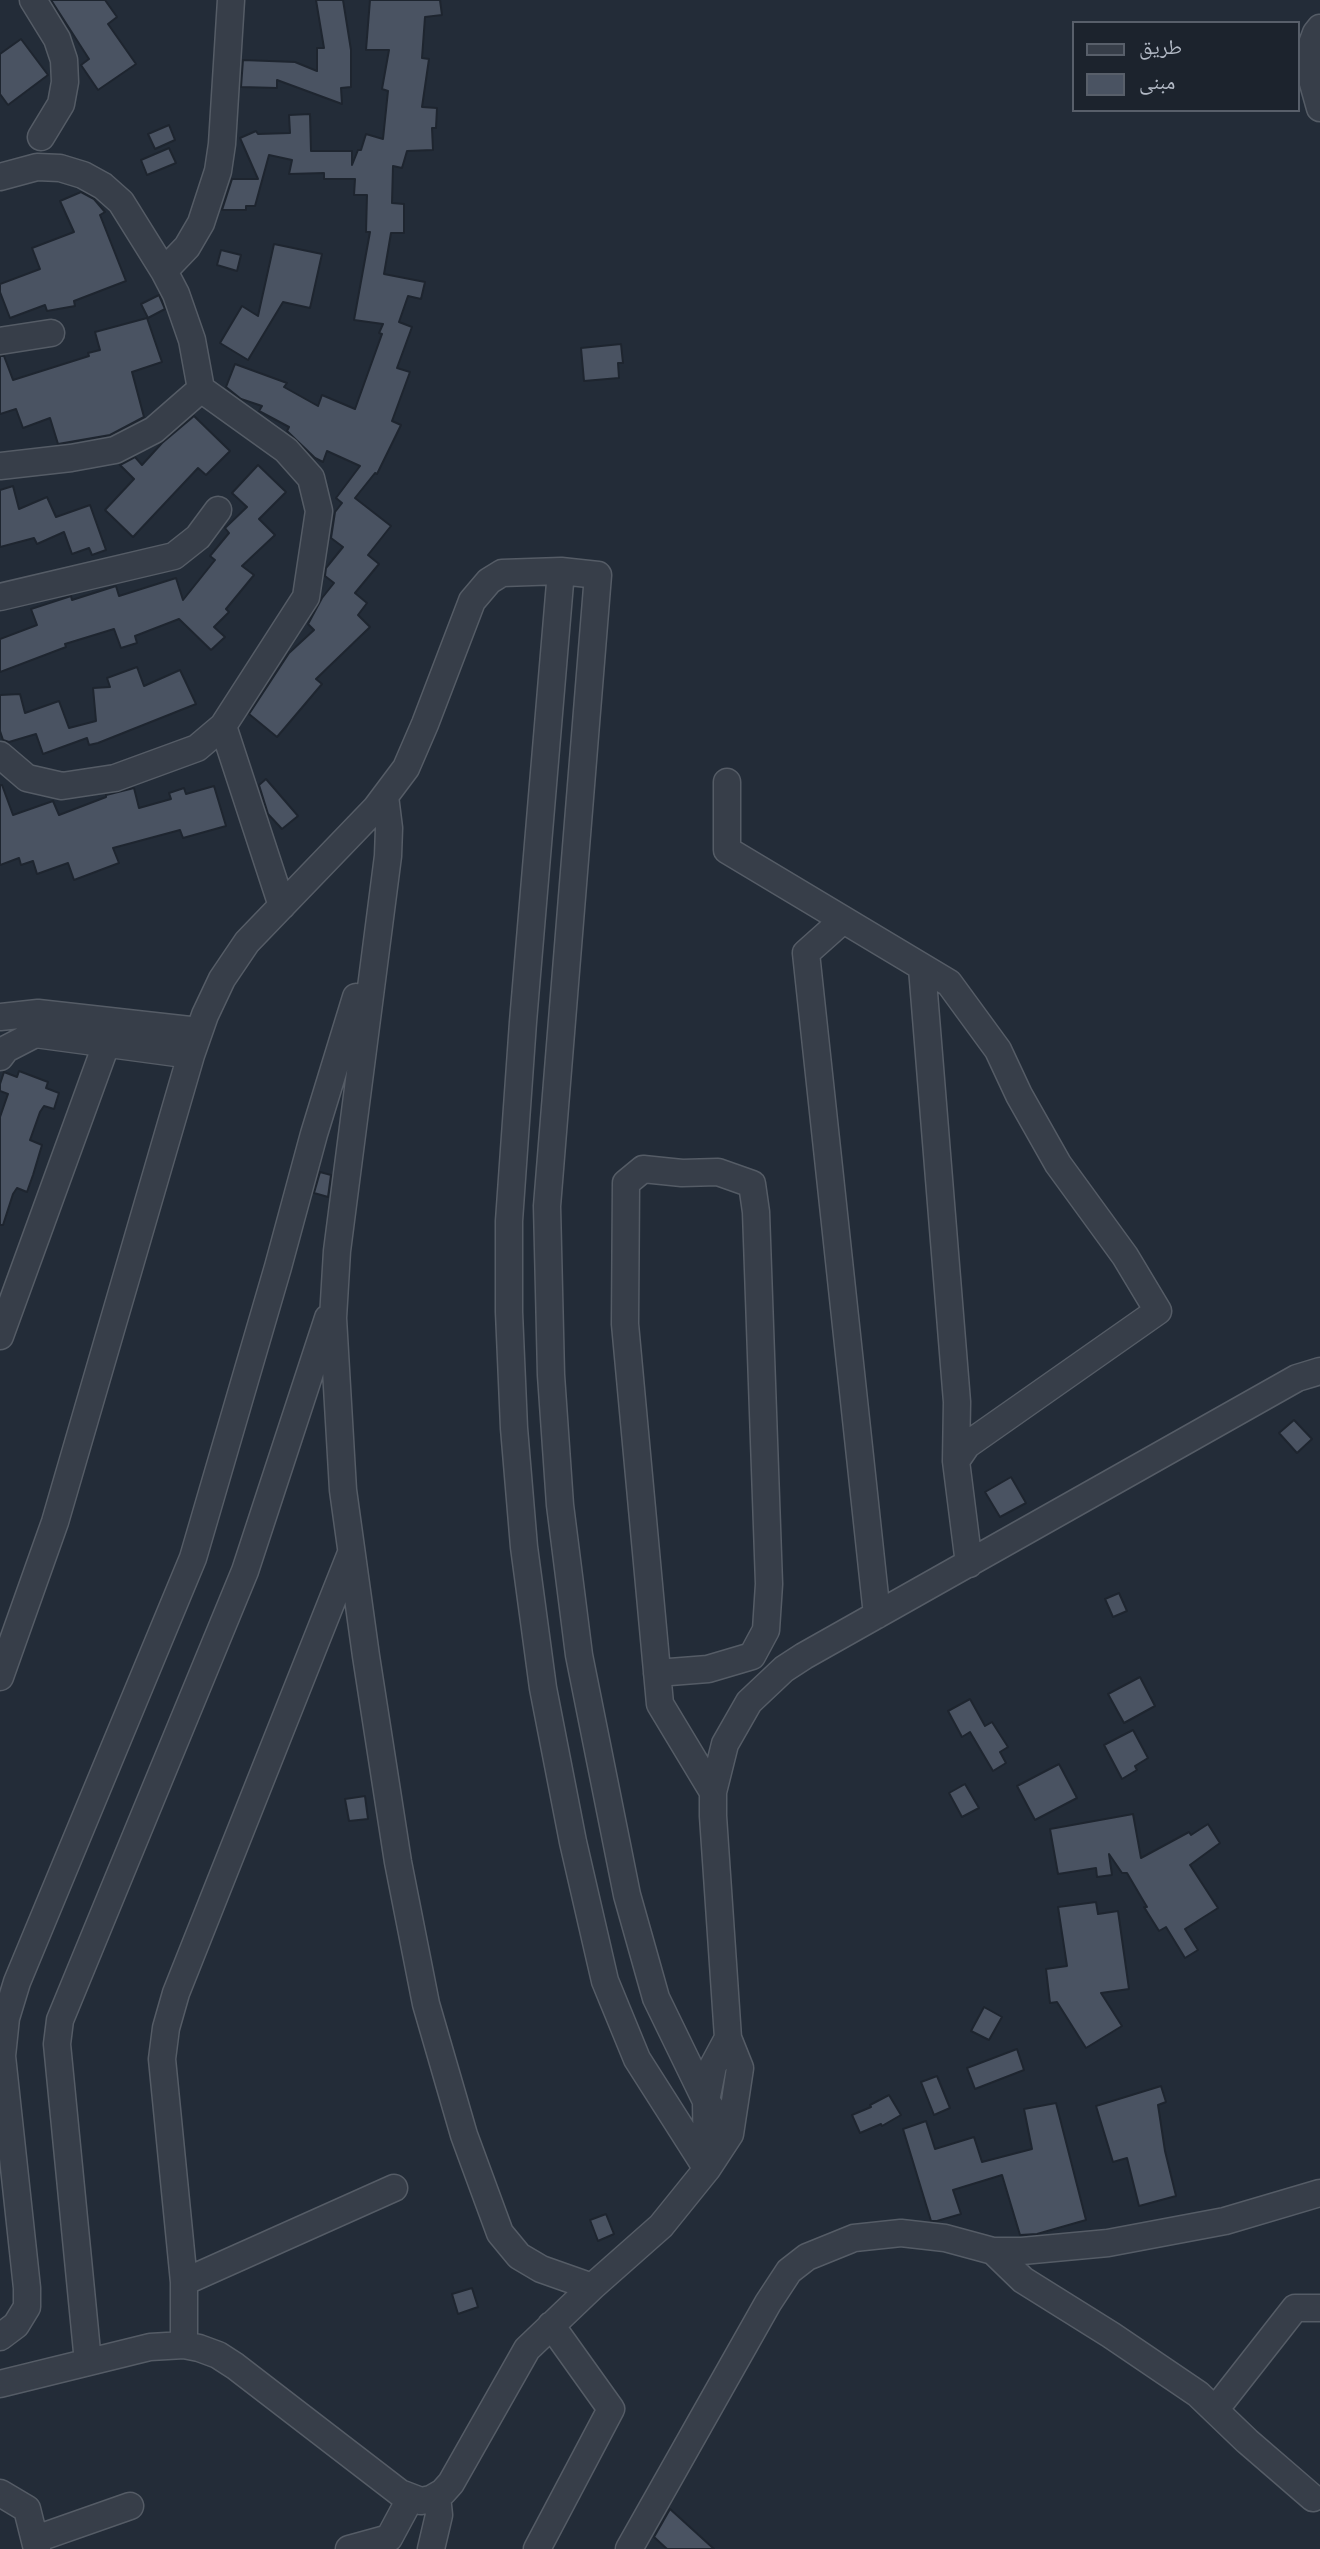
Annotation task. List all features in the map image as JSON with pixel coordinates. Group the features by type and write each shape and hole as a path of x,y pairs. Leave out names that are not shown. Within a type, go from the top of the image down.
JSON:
{"street":[{"path":"33,0 57,39 64,60 65,82 61,104 41,137"},
{"path":"164,271 187,247 201,223 218,171 231,0"},
{"path":"1320,28 1309,51 1311,76 1320,108"},
{"path":"0,177 37,167 60,168 83,175 103,186 121,202 164,271 185,316 201,389 286,450 311,478 319,510 306,597 223,726 197,748 115,778 62,786 27,778 0,755"},
{"path":"0,341 51,333"},
{"path":"0,466 115,450 154,430 201,389"},
{"path":"0,597 174,556 198,537 218,510"},
{"path":"561,571 509,1221 513,1402 524,1547 543,1688 573,1842 605,1981 637,2059 707,2169"},
{"path":"0,1677 55,1522 195,1043 222,979 241,951 376,808 406,768 471,601 489,581 502,573 561,571 598,575 547,1206 551,1375 560,1505 579,1655 626,1895 656,1998 706,2101 730,2134"},
{"path":"223,726 282,906"},
{"path":"727,782 727,850 948,983 998,1050 1019,1095 1058,1164 1125,1256 1158,1311 967,1445 956,1461"},
{"path":"385,796 389,828 388,856 337,1251 333,1318 344,1490 352,1551 398,1862 426,2004 464,2135 500,2233 519,2256 541,2269 592,2287"},
{"path":"0,2337 16,2325 27,2307 2,2056 6,2018 17,1982 193,1558 381,909"},
{"path":"843,920 806,953 877,1615"},
{"path":"922,968 956,1388 956,1461 969,1563"},
{"path":"0,1017 38,1013 195,1043"},
{"path":"0,1056 6,1049 35,1034 107,1042 195,1043"},
{"path":"0,1336 107,1042"},
{"path":"657,1673 708,1669 752,1656 766,1630 769,1584 756,1212 752,1184 718,1172 682,1173 643,1169 626,1183 625,1324 657,1673 660,1704 713,1791"},
{"path":"88,2362 57,2043 60,2020 245,1572 334,1300"},
{"path":"0,2384 150,2347 184,2345 218,2355 410,2499 421,2501 437,2496 451,2483 521,2356 551,2325 661,2226 707,2169 730,2134 740,2068 728,2038 713,1791 717,1768 735,1723 765,1685 794,1663 1297,1378 1320,1371"},
{"path":"184,2345 184,2282 162,2059 166,2028 176,1993 352,1551"},
{"path":"707,2169 706,2101 713,2066 728,2038"},
{"path":"184,2282 394,2188"},
{"path":"629,2549 768,2302 789,2272 807,2257 854,2238 901,2233 945,2238 993,2251 1108,2243 1225,2221 1320,2193"},
{"path":"993,2251 1023,2280 1198,2394 1313,2498"},
{"path":"1215,2410 1295,2308 1320,2308"},
{"path":"537,2549 611,2409 551,2325"},
{"path":"0,2493 27,2509 37,2544 130,2506"},
{"path":"431,2549 439,2515 437,2496"},
{"path":"349,2549 389,2538 410,2499"}],"building":[{"path":"51,0 105,0 117,17 108,24 136,64 98,90 81,65 89,59"},
{"path":"316,0 343,0 351,50 351,87 341,88 342,104 277,80 277,88 241,87 243,60 295,62 317,71 317,48 324,48"},
{"path":"370,0 440,0 442,15 425,17 422,58 429,59 422,107 437,108 436,128 432,128 433,150 407,151 402,168 393,166 392,203 404,204 404,233 391,233 384,274 425,282 421,299 408,296 399,322 412,327 397,368 410,372 392,421 401,425 377,474 375,473 355,498 391,526 368,555 379,564 355,593 367,603 358,615 370,627 316,679 322,684 277,737 249,714 289,653 314,630 308,624 322,598 334,583 325,576 326,568 343,547 331,538 335,512 342,503 336,498 360,466 327,451 323,462 315,458 287,431 289,427 259,411 262,406 241,399 226,387 235,364 287,383 284,387 318,406 322,395 355,409 382,334 379,333 383,324 354,320 370,232 366,232 367,195 354,195 355,179 324,179 324,173 289,174 292,160 269,155 255,206 246,206 246,210 222,210 232,179 258,179 240,138 256,131 258,134 290,133 289,115 310,114 311,151 352,151 352,165 366,134 383,139 388,91 382,89 389,50 366,50"},
{"path":"21,39 48,75 8,105 0,94 0,54"},
{"path":"169,125 175,140 155,149 148,134"},
{"path":"169,148 176,163 147,175 141,160"},
{"path":"81,192 94,199 105,212 100,215 126,281 74,301 75,306 47,311 45,305 10,318 0,292 0,284 40,269 32,248 74,232 60,201"},
{"path":"274,244 322,254 310,308 283,302 248,360 220,343 242,306 258,316"},
{"path":"221,250 241,255 237,271 217,265"},
{"path":"159,295 165,309 148,318 141,304"},
{"path":"147,318 162,362 132,372 144,417 110,435 58,444 50,418 23,428 16,409 0,414 0,356 4,356 13,380 89,356 88,353 100,350 95,332"},
{"path":"621,344 623,363 618,363 619,378 584,381 581,348"},
{"path":"194,416 230,451 206,475 198,468 133,537 105,510 134,479 120,465 135,457 142,465 162,443"},
{"path":"258,465 286,492 259,519 275,535 242,566 254,575 226,609 229,612 214,627 225,637 211,650 179,619 135,636 137,643 121,648 114,629 65,644 66,647 0,672 0,639 37,625 31,609 71,596 72,600 116,586 119,596 176,578 183,600 215,560 210,556 229,533 225,528 247,507 232,493"},
{"path":"13,486 19,509 47,497 56,517 90,505 106,550 92,555 89,548 72,554 64,532 37,544 34,538 0,547 0,490"},
{"path":"137,667 144,686 180,670 196,704 98,743 89,745 87,738 43,754 36,734 9,742 3,740 0,731 0,695 20,694 25,713 59,701 69,728 96,721 93,688 110,687 107,678"},
{"path":"266,779 298,816 282,829 268,814 259,785"},
{"path":"0,785 13,815 53,801 59,815 106,795 134,788 139,808 171,799 169,793 184,788 186,794 214,786 226,826 183,838 180,830 113,848 119,863 74,880 68,863 37,874 33,861 21,865 19,858 0,865"},
{"path":"19,1071 48,1082 46,1088 59,1093 54,1109 44,1106 40,1112 30,1140 42,1145 27,1192 17,1188 3,1225 0,1225 0,1117 8,1094 0,1091 0,1084 4,1072 17,1077"},
{"path":"320,1172 331,1175 328,1197 314,1193"},
{"path":"1294,1420 1312,1439 1297,1453 1279,1433"},
{"path":"1011,1477 1026,1503 1000,1517 985,1492"},
{"path":"1119,1593 1127,1611 1113,1617 1105,1599"},
{"path":"1140,1677 1155,1706 1124,1723 1108,1694"},
{"path":"970,1699 985,1726 992,1722 1008,1747 1000,1752 1006,1763 993,1771 970,1732 962,1737 948,1711"},
{"path":"1133,1730 1148,1758 1135,1766 1137,1770 1122,1779 1104,1745"},
{"path":"1059,1764 1077,1798 1035,1820 1017,1786"},
{"path":"965,1784 979,1808 962,1817 949,1793"},
{"path":"365,1796 368,1819 349,1821 345,1799"},
{"path":"1133,1814 1141,1858 1189,1832 1191,1835 1208,1824 1220,1843 1190,1865 1218,1908 1185,1929 1198,1950 1185,1958 1166,1927 1159,1931 1127,1873 1122,1873 1109,1854 1112,1875 1097,1877 1096,1868 1058,1874 1050,1829"},
{"path":"1096,1902 1098,1914 1118,1911 1129,1989 1101,1993 1122,2026 1086,2048 1057,2002 1050,2003 1046,1969 1067,1966 1058,1907"},
{"path":"984,2007 1002,2017 989,2040 971,2031"},
{"path":"1017,2049 1024,2070 975,2089 967,2068"},
{"path":"937,2076 950,2108 934,2115 921,2082"},
{"path":"1161,2086 1166,2102 1158,2105 1176,2196 1139,2206 1127,2158 1113,2162 1096,2106"},
{"path":"889,2095 901,2115 882,2126 881,2124 860,2133 852,2115"},
{"path":"1056,2103 1086,2220 1037,2234 1020,2235 1002,2175 953,2190 961,2214 931,2221 903,2129 926,2121 935,2149 974,2137 982,2162 1032,2149 1024,2109"},
{"path":"606,2214 614,2234 598,2241 590,2220"},
{"path":"472,2288 478,2307 458,2314 452,2294"},
{"path":"670,2509 714,2549 667,2549 654,2537"}]}
